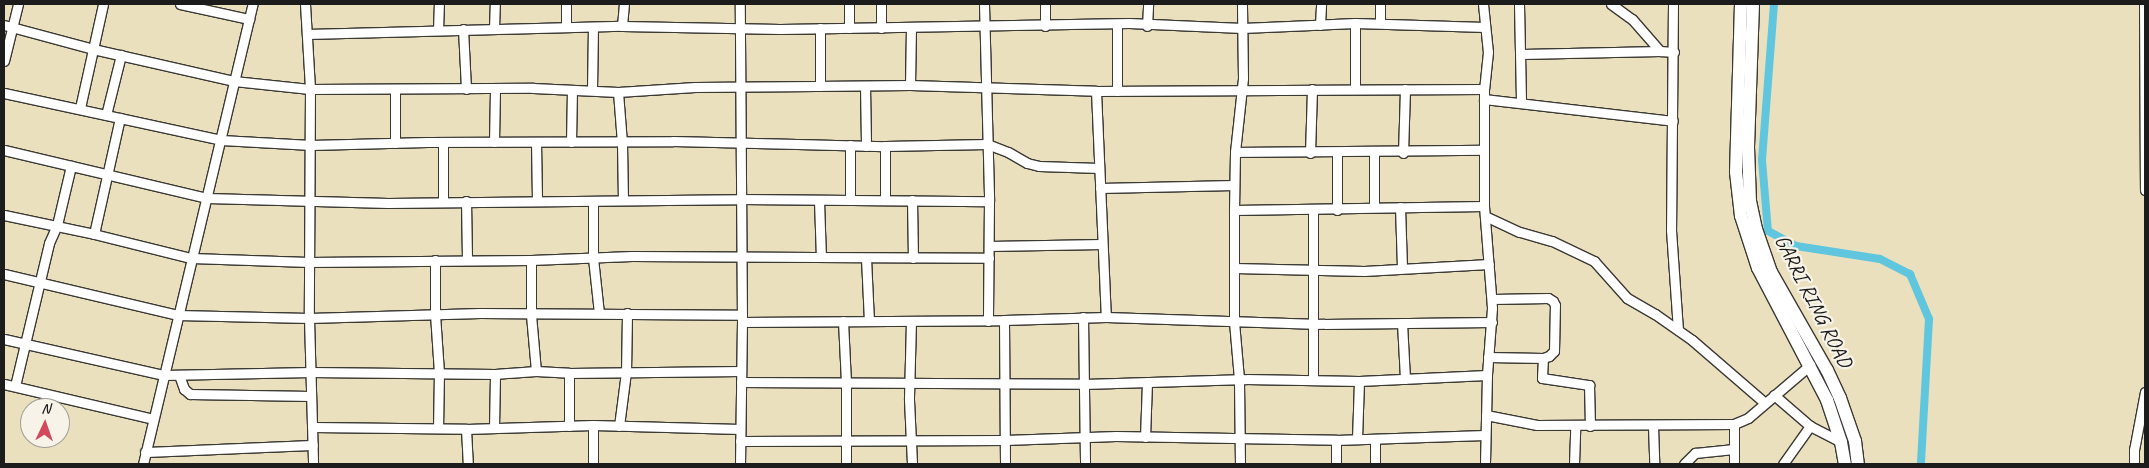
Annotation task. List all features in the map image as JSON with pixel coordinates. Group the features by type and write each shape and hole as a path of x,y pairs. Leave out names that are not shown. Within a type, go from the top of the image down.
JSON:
{"highway":[{"name":"GARRI RING ROAD","path":"1741,4 1736,172 1741,216 1758,268 1827,400 1846,464"},
{"name":"GARRI RING ROAD","path":"1753,4 1748,147 1750,201 1756,228 1771,272 1827,370 1840,398 1855,440 1858,464"}],"street":[{"path":"4,61 8,26 18,4"},
{"path":"80,108 103,4"},
{"path":"180,4 249,20"},
{"path":"143,464 190,258 207,198 253,4"},
{"path":"305,4 311,145 309,318 313,464"},
{"path":"438,4 438,30"},
{"path":"494,28 495,4"},
{"path":"566,4 566,27"},
{"path":"622,26 624,4"},
{"path":"740,4 742,318 740,464"},
{"path":"849,4 849,28"},
{"path":"880,4 881,28"},
{"path":"984,4 989,201 988,320"},
{"path":"1045,4 1045,26"},
{"path":"1147,26 1148,4"},
{"path":"1240,464 1239,380 1234,322 1234,186 1235,152 1242,91 1242,4"},
{"path":"1320,4 1320,24"},
{"path":"1380,4 1380,23"},
{"path":"1483,4 1488,52 1484,89 1484,206 1492,298 1492,322 1487,375 1485,464"},
{"path":"1520,4 1521,103"},
{"path":"1611,4 1632,19 1660,51"},
{"path":"1673,4 1671,230 1678,330"},
{"path":"2144,4 2145,190"},
{"path":"1355,23 1355,89"},
{"path":"307,34 622,26 881,28 1117,24 1242,28 1380,23 1485,27"},
{"path":"1117,24 1117,91"},
{"path":"8,26 93,49 234,80 310,89 533,88 618,92 740,86 910,85 1096,91 1484,89"},
{"path":"910,85 911,27"},
{"path":"592,90 593,28"},
{"path":"820,28 820,86"},
{"path":"463,29 466,89"},
{"path":"1522,54 1674,52"},
{"path":"106,115 121,55"},
{"path":"865,86 866,146"},
{"path":"395,143 396,89"},
{"path":"494,142 495,89"},
{"path":"1310,153 1312,89"},
{"path":"1403,153 1405,89"},
{"path":"571,142 572,91"},
{"path":"1096,91 1106,317"},
{"path":"618,92 622,143 623,200"},
{"path":"4,93 221,140 311,145 494,142 740,142 866,146 987,144 1008,152 1027,163 1039,166 1099,168"},
{"path":"1484,99 1673,121"},
{"path":"94,234 120,118"},
{"path":"536,142 537,201"},
{"path":"443,143 443,201"},
{"path":"850,145 850,200"},
{"path":"885,146 885,200"},
{"path":"4,150 207,198 311,202 741,199 989,201"},
{"path":"1235,152 1403,153 1484,150"},
{"path":"1374,152 1374,207"},
{"path":"1336,210 1337,153"},
{"path":"15,386 48,243 57,225 71,166"},
{"path":"1100,188 1234,186"},
{"path":"912,200 913,258"},
{"path":"466,201 467,260"},
{"path":"593,201 593,258 599,313"},
{"path":"819,201 821,257"},
{"path":"1234,210 1336,210 1374,207 1484,206"},
{"path":"1400,207 1402,268"},
{"path":"1313,210 1313,380"},
{"path":"4,214 190,258 309,262 741,257 989,258"},
{"path":"1485,216 1520,232 1552,241 1589,258 1598,265 1627,298 1678,330 1765,403"},
{"path":"989,246 1102,244"},
{"path":"866,258 869,321"},
{"path":"435,260 435,314 439,372 438,428"},
{"path":"531,260 531,315 536,371"},
{"path":"1234,268 1364,270 1488,264"},
{"path":"4,274 177,315 309,318 435,314 627,313 843,321 1106,317 1312,324 1492,322"},
{"path":"1488,357 1542,358 1549,356 1554,351 1555,305 1553,301 1548,298 1492,298"},
{"path":"619,426 626,372 627,313"},
{"path":"1083,317 1085,464"},
{"path":"1004,320 1005,464"},
{"path":"843,321 846,383 846,464"},
{"path":"911,321 911,382 909,400 912,464"},
{"path":"1402,323 1405,379"},
{"path":"4,339 164,375 311,372 495,374 536,371 569,373 741,371"},
{"path":"1542,358 1542,378 1589,385 1590,426"},
{"path":"1486,415 1537,425 1653,426 1734,424 1743,421 1810,365"},
{"path":"569,373 569,426"},
{"path":"494,428 495,374"},
{"path":"179,375 184,389 190,394 311,396"},
{"path":"741,382 1084,384 1239,380 1359,381 1487,375"},
{"path":"1357,440 1359,381"},
{"path":"1145,437 1147,382"},
{"path":"4,384 153,419"},
{"path":"2134,464 2134,450 2145,392"},
{"path":"1774,395 1810,426 1841,442"},
{"path":"1734,424 1734,464"},
{"path":"313,426 466,429 593,425 740,429"},
{"path":"593,425 593,464"},
{"path":"1574,464 1575,426"},
{"path":"1653,426 1654,464"},
{"path":"1783,464 1810,426"},
{"path":"466,429 468,464"},
{"path":"740,441 1005,440 1084,436 1357,440 1485,435"},
{"path":"1375,439 1375,464"},
{"path":"1336,440 1336,464"},
{"path":"145,452 313,445"},
{"path":"1684,464 1695,453 1734,449"}],"waterway":[{"path":"1774,4 1762,160 1768,231 1796,246 1880,259 1910,274 1929,319 1921,464"}]}
